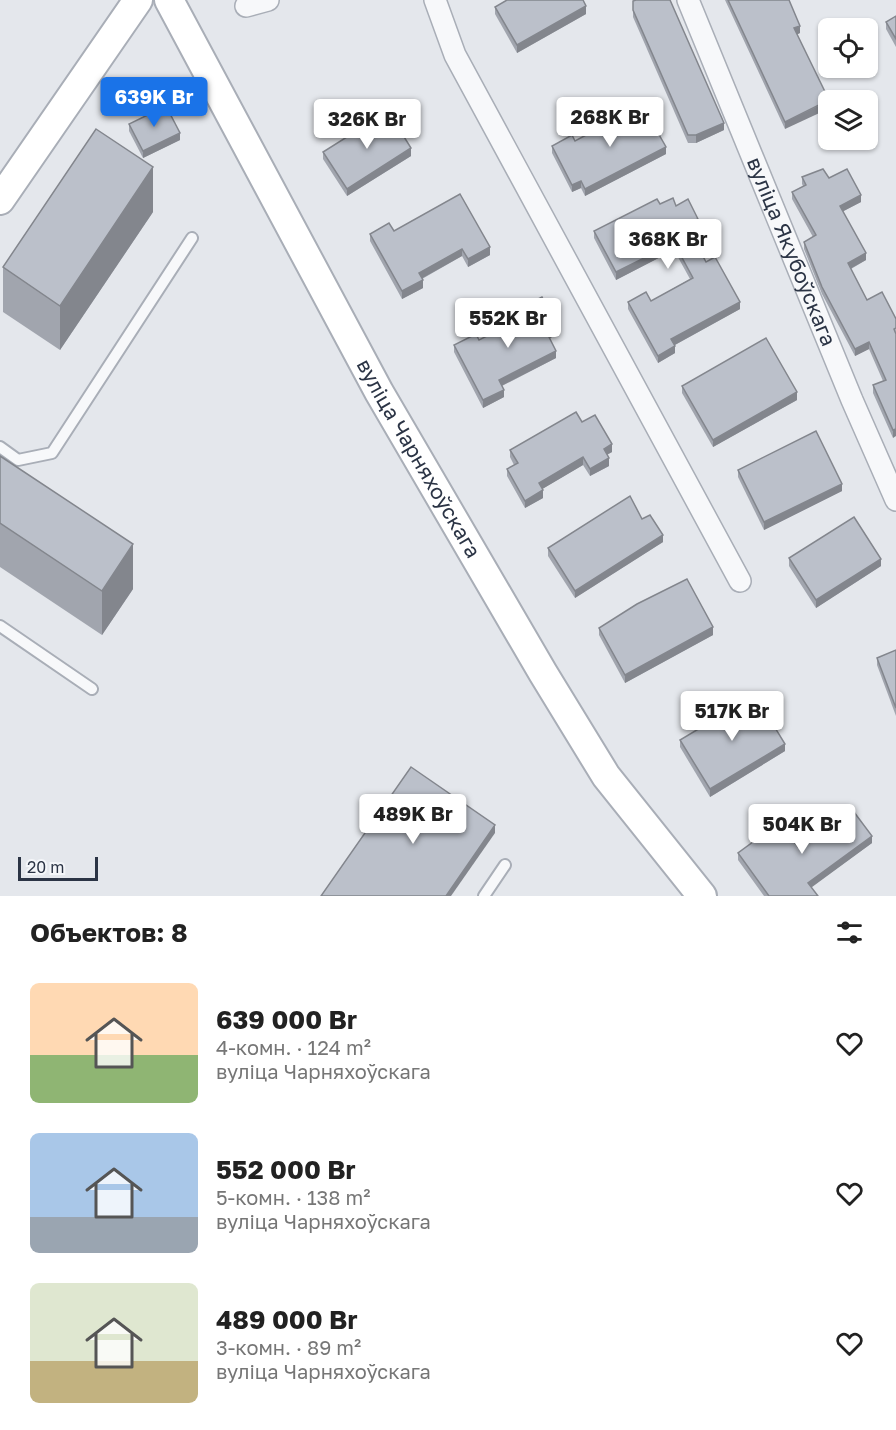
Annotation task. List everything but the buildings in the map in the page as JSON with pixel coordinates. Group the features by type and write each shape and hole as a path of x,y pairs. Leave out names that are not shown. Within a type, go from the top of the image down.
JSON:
{"street":[{"path":"0,200 138,0"},
{"name":"вуліца Чарняхоўскага","path":"170,0 379,392 543,673 606,776 702,896"},
{"path":"246,6 268,0"},
{"path":"435,0 455,55 740,581"},
{"name":"вуліца Якубоўскага","path":"688,0 852,400 896,500"}],"lane":[{"path":"0,447 18,460 52,453 192,238"},
{"path":"0,626 92,689"},
{"path":"484,896 505,865"}]}
